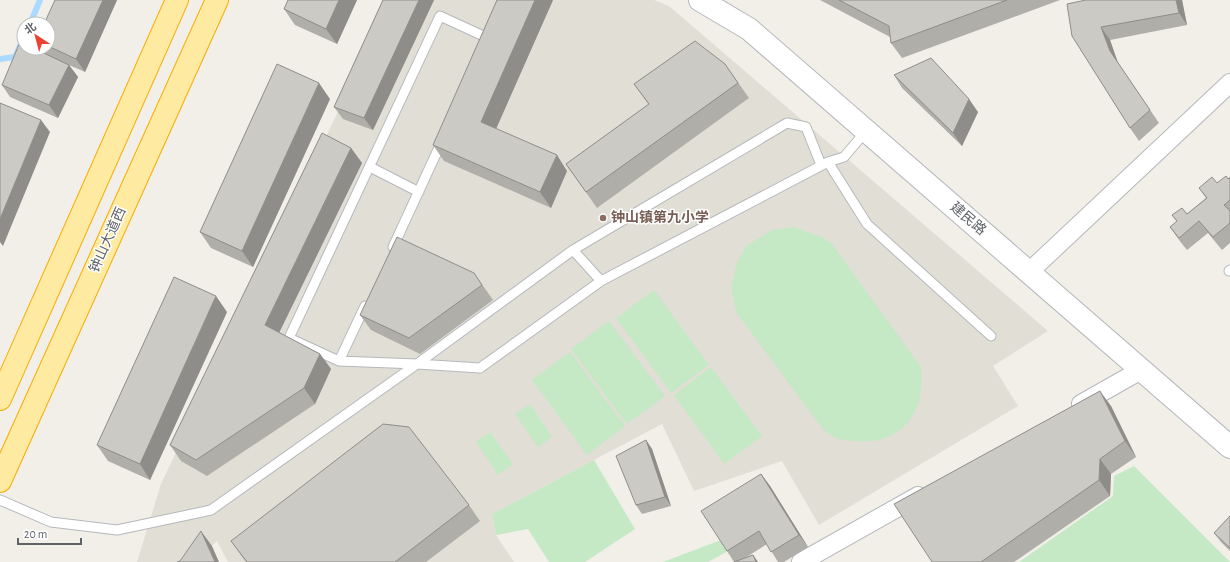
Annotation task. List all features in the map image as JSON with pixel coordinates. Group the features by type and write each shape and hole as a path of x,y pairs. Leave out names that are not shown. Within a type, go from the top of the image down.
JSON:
{"highway":[{"path":"0,399 178,0"},
{"name":"钟山大道西","path":"0,481 217,0"}],"street":[{"name":"建民路","path":"700,0 749,29 1230,447"},
{"path":"1029,272 1230,84"},
{"path":"1065,413 1141,370"},
{"path":"802,562 933,488"}],"lane":[{"path":"484,53 490,39 440,16 289,338 339,361 480,368 601,281 825,163 844,157 866,131"},
{"path":"0,500 51,522 118,530 211,510 417,364 573,250 787,123 806,127 825,163 868,224 992,336"},
{"path":"389,255 448,129"},
{"path":"370,167 418,192"},
{"path":"573,250 601,281"},
{"path":"339,361 369,298"}],"shaded area":[{"name":"钟山镇第九小学","path":"391,0 654,0 669,6 1048,331 993,366 1018,406 819,525 782,461 694,491 662,424 492,514 496,535 514,562 228,562 217,541 195,562 137,562 161,484"}],"green space":[{"path":"794,227 824,238 832,244 921,367 922,376 920,395 918,404 913,414 901,429 885,438 875,441 840,439 834,437 823,429 736,312 731,287 737,263 746,246 772,230"},
{"path":"654,290 709,365 671,393 616,318"},
{"path":"609,321 665,396 627,424 571,349"},
{"path":"570,352 625,426 587,455 532,380"},
{"path":"711,367 762,436 724,464 674,395"},
{"path":"530,404 552,437 538,447 515,414"},
{"path":"490,432 513,464 498,475 476,442"},
{"path":"594,460 635,529 585,562 549,562 528,529 496,535 492,514"},
{"path":"1134,466 1230,562 1019,562 1113,496 1114,476"},
{"path":"721,540 728,551 708,562 663,562"}],"building":[{"path":"55,0 103,0 76,59 56,50 56,16 48,16"},
{"path":"288,0 339,0 326,29 284,9"},
{"path":"383,0 419,0 364,118 334,107"},
{"path":"497,0 535,0 481,122 557,155 540,192 433,145"},
{"path":"839,0 1007,0 891,43 889,26"},
{"path":"1086,0 1176,0 1179,13 1101,27 1110,51 1150,110 1130,128 1072,36 1067,4"},
{"path":"695,41 725,64 738,83 586,192 566,164 649,104 634,84"},
{"path":"16,52 16,56 50,56 69,65 49,105 2,85"},
{"path":"931,58 969,99 953,133 894,75"},
{"path":"277,64 319,83 242,251 200,232"},
{"path":"0,103 41,120 0,219"},
{"path":"322,133 351,148 265,325 320,354 304,388 196,460 170,445"},
{"path":"1226,176 1228,179 1230,177 1230,200 1224,205 1230,211 1230,223 1213,237 1199,221 1179,238 1170,227 1177,221 1172,215 1182,208 1187,214 1207,198 1199,188 1212,177 1217,183"},
{"path":"397,237 474,273 482,285 409,338 360,315"},
{"path":"174,277 216,296 140,464 97,445"},
{"path":"1100,391 1125,441 1100,459 1099,480 981,562 932,562 894,504"},
{"path":"383,424 409,427 469,505 395,562 247,562 231,541"},
{"path":"646,440 665,497 636,505 616,456"},
{"path":"761,474 799,535 771,552 759,531 727,551 701,511"},
{"path":"1230,516 1230,548 1214,533"},
{"path":"201,531 215,562 177,562 180,561"},
{"path":"753,555 756,562 734,562"}],"waterway":[{"path":"33,16 40,0"},
{"path":"0,59 15,57 16,55"}],"place":[{"name":"钟山镇第九小学","path":"603,218"}]}
